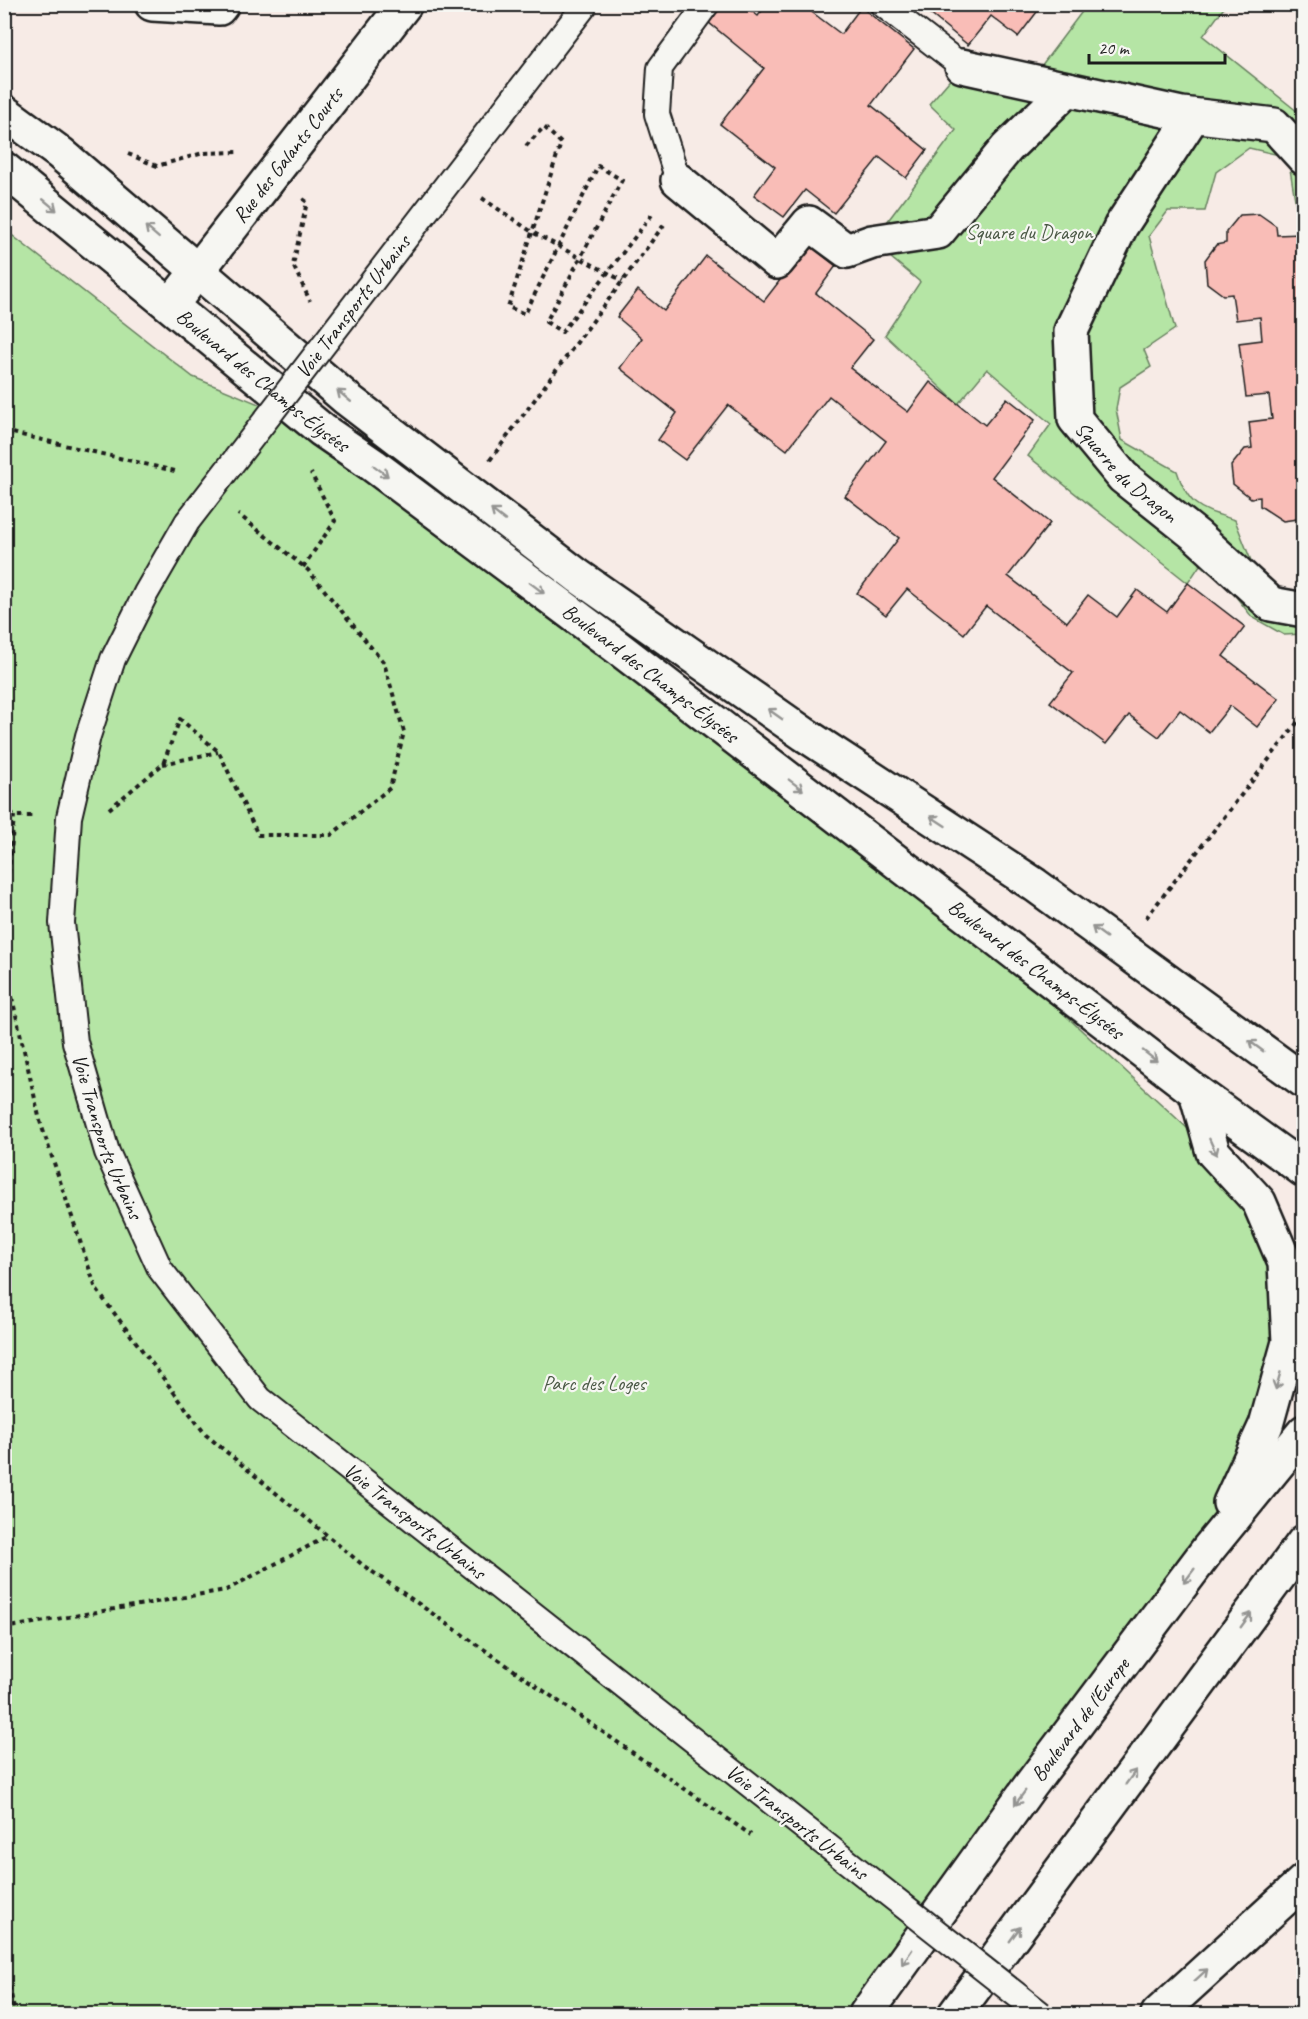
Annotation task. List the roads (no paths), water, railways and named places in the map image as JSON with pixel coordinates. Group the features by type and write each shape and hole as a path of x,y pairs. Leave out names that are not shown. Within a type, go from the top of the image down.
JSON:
{"main road":[{"path":"152,4 219,8 222,4"},
{"name":"Rue des Galants Courts","path":"171,305 405,4"},
{"path":"962,66 1193,116 1274,125 1304,158"},
{"path":"684,185 777,262 808,223 847,251 872,242 938,232 1006,148 1068,88"},
{"name":"Boulevard des Champs-Élysées","path":"4,112 60,153 347,399 578,576 804,734 1035,885 1304,1081"},
{"name":"Squarre du Dragon","path":"1193,116 1120,226 1071,331 1075,419 1123,477 1197,536 1271,604 1304,610"},
{"name":"Boulevard des Champs-Élysées","path":"4,169 322,430 373,465 608,640 1196,1092 1304,1170"},
{"path":"1196,1092 1212,1152 1259,1202 1285,1263 1289,1342 1266,1425 1209,1548"},
{"name":"Boulevard de l'Europe","path":"866,2014 1029,1786 1209,1548 1304,1431"},
{"path":"955,2014 1304,1542"},
{"path":"1158,2014 1304,1881"}],"lane":[{"name":"Voie Transports Urbains","path":"586,4 187,522 146,593 113,659 88,736 69,818 62,923 75,1042 106,1152 160,1269 260,1399 1041,2014"},
{"path":"684,185 657,114 660,68 707,4"},
{"path":"882,4 962,66"}],"park label":[{"name":"Square du Dragon","path":"1029,232"},
{"name":"Parc des Loges","path":"594,1383"}]}
